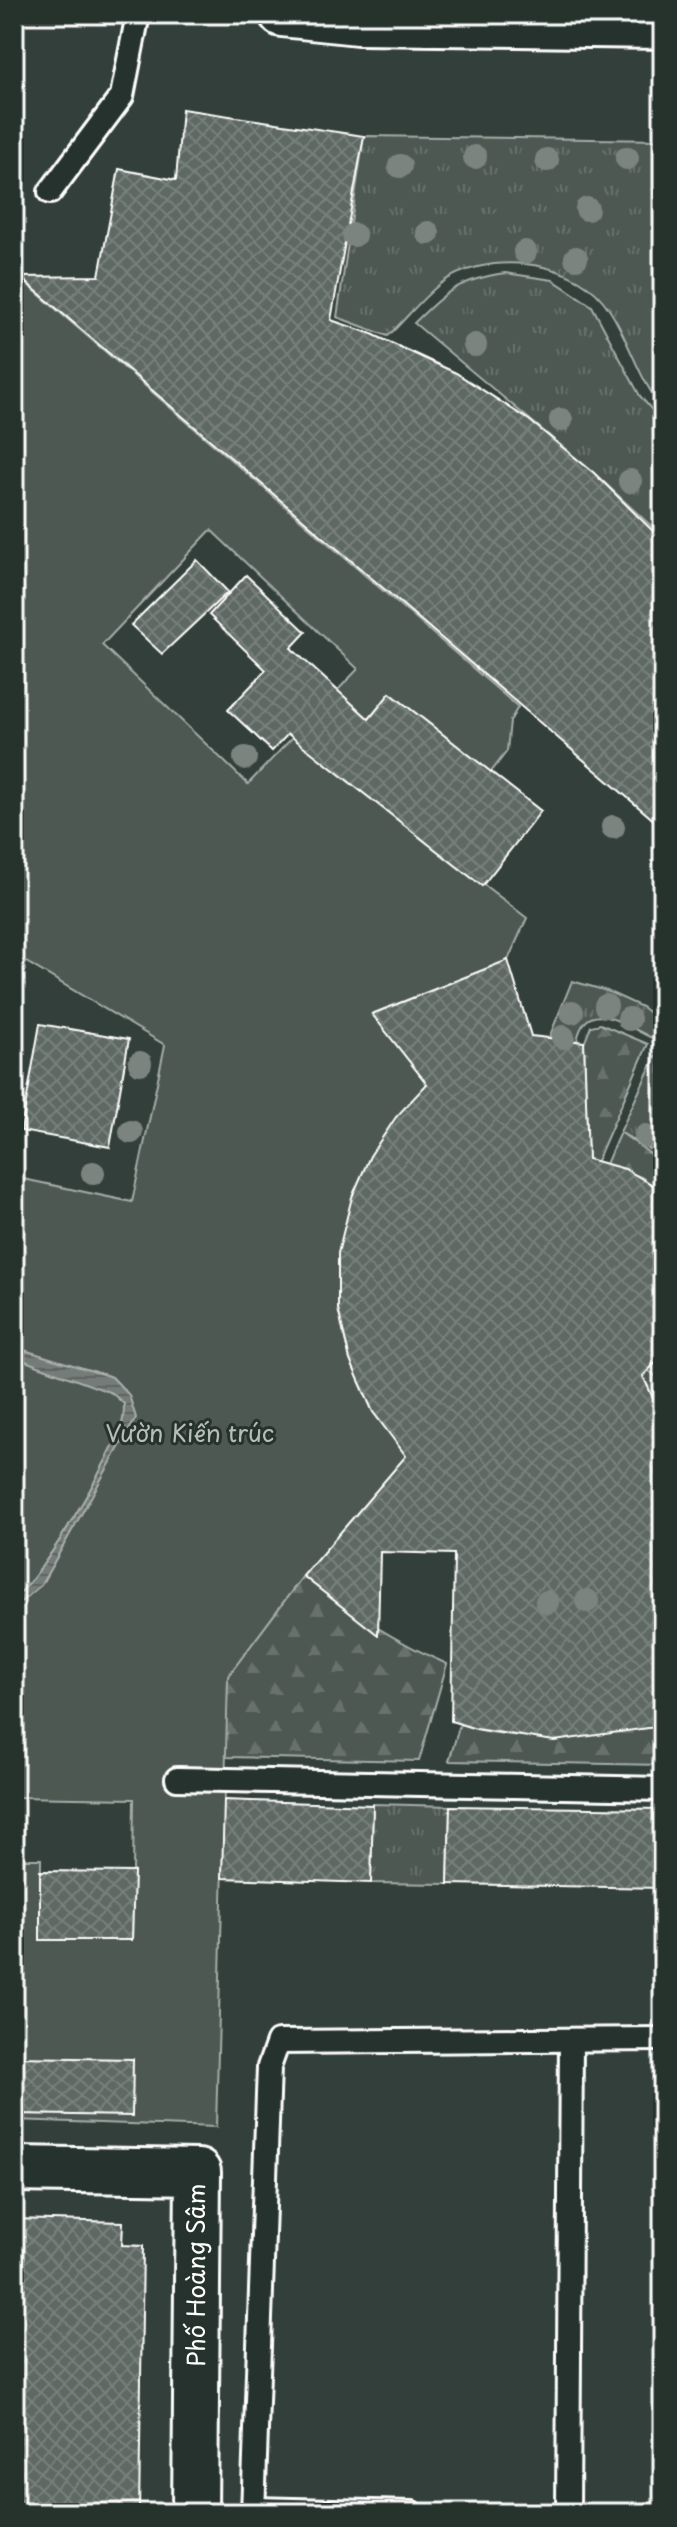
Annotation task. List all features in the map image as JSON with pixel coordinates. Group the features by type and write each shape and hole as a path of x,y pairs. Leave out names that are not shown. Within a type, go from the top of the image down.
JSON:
{"street":[{"path":"282,14 358,22 663,26"},
{"name":"Phố Hoàng Sâm","path":"14,2169 198,2172 195,2513"}],"lane":[{"path":"50,192 122,96 138,14"},
{"path":"177,1779 663,1789"},
{"path":"412,2513 253,2511 269,2067 278,2042 663,2039"},
{"path":"568,2513 571,2040"}],"green space":[{"path":"364,136 663,140 663,408 646,383 603,301 588,287 548,268 502,264 458,273 433,290 388,336 337,317"},
{"name":"Vườn Kiến trúc","path":"14,273 518,707 510,721 507,751 491,772 331,767 527,918 508,960 372,1014 428,1085 338,1309 350,1360 373,1412 407,1455 303,1576 228,1676 216,2127 14,2120 14,1859 41,1859 40,1939 132,1940 134,1799 14,1797 14,1177 132,1202 165,1045 16,956 14,960","holes":["211,530 358,669 248,784 102,645"]},
{"path":"505,273 553,280 592,306 640,396 663,423 663,537 594,473 414,323 464,283"},
{"path":"572,981 607,991 642,1007 660,1021 652,1038 618,1021 597,1016 582,1027 577,1041 549,1038"},
{"path":"600,1024 648,1044 596,1163 588,1164 584,1044 591,1026"},
{"path":"663,1040 663,1119 649,1149 620,1132"},
{"path":"620,1132 663,1163 663,1192 641,1177 606,1164"},
{"path":"644,1367 663,1382 663,1420 640,1370"},
{"path":"303,1576 372,1625 447,1664 419,1761 225,1757 228,1676"},
{"path":"460,1724 485,1731 535,1737 663,1726 663,1765 449,1761"},
{"path":"373,1804 450,1806 448,1884 371,1883"}],"shaded area":[{"path":"14,1347 112,1377 129,1395 136,1418 41,1585 14,1608 14,1597 40,1569 57,1544 106,1461 123,1421 124,1404 112,1393 14,1357"}],"building":[{"path":"182,109 364,136 331,320 372,334 456,373 529,420 594,473 663,541 663,828 20,277 99,276 119,169 176,180"},
{"path":"197,560 228,592 162,654 131,625"},
{"path":"246,575 306,632 291,648 369,719 390,693 541,811 482,886 288,734 272,751 228,710 266,670 209,615"},
{"path":"508,960 531,1036 584,1042 588,1159 625,1169 663,1191 663,1355 643,1376 663,1420 663,1726 554,1741 476,1729 451,1721 454,1554 380,1552 378,1635 303,1576 406,1456 373,1412 350,1360 338,1309 338,1253 352,1197 370,1156 396,1117 427,1084 372,1014"},
{"path":"40,1024 129,1039 110,1147 21,1131"},
{"path":"224,1800 373,1805 371,1883 222,1878"},
{"path":"450,1806 663,1809 663,1888 448,1884"},
{"path":"40,1871 134,1872 132,1940 40,1940"},
{"path":"14,2057 133,2059 132,2116 14,2114"},
{"path":"14,2219 123,2222 122,2245 143,2246 139,2513 14,2513"}]}
